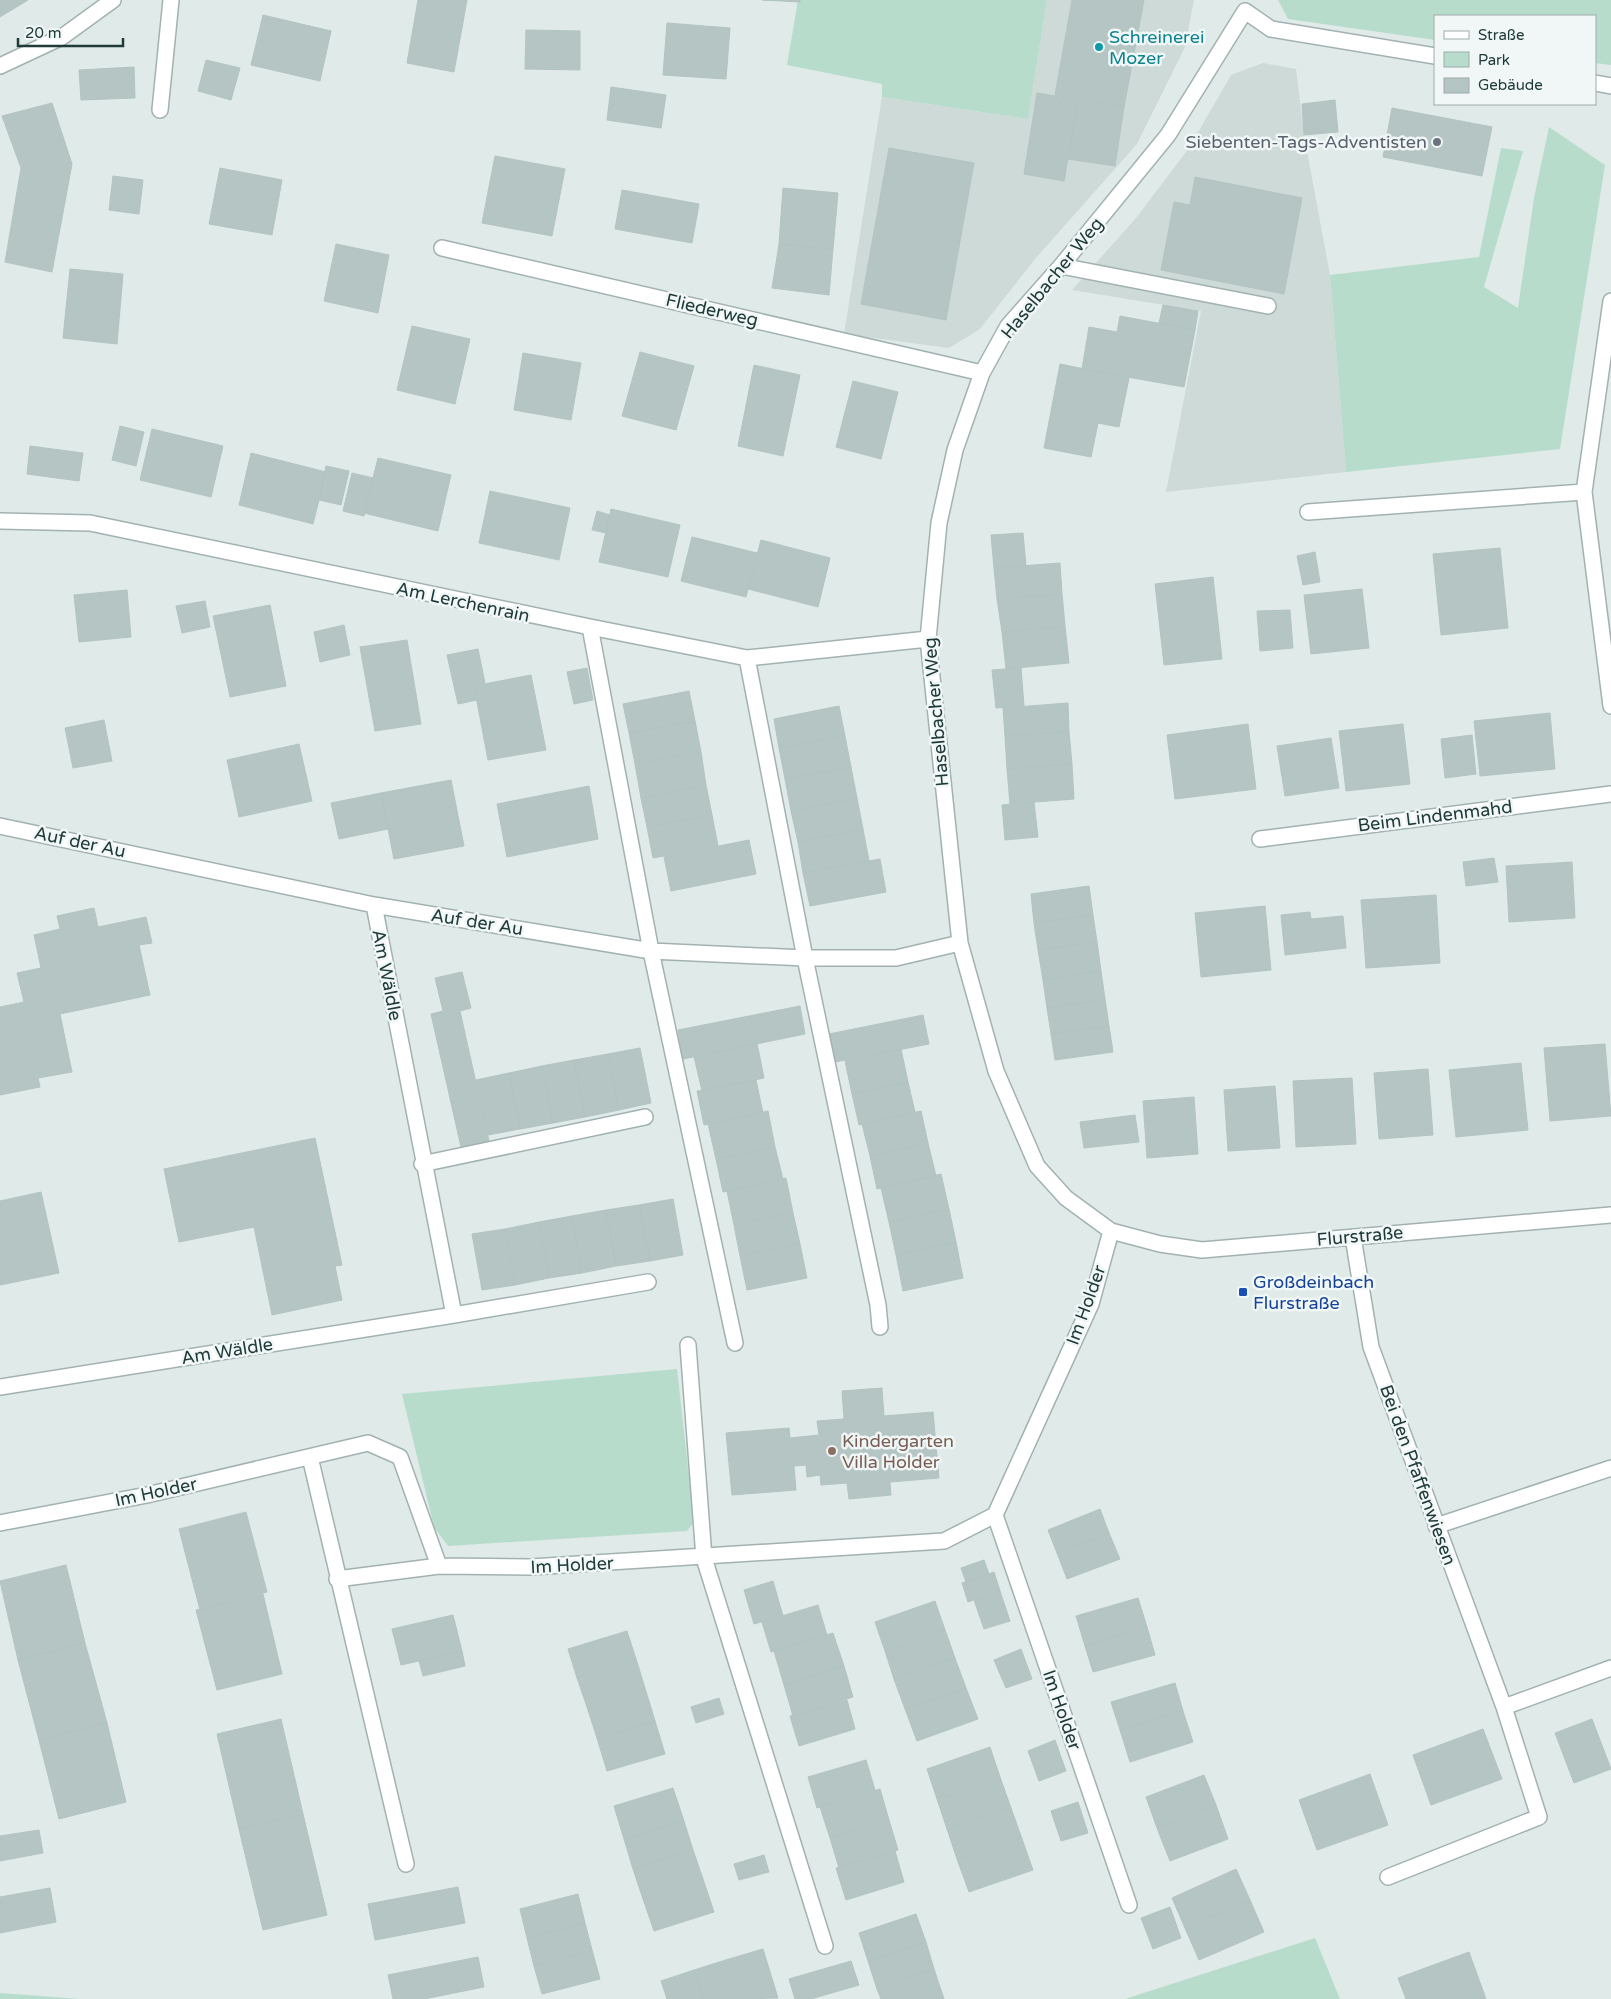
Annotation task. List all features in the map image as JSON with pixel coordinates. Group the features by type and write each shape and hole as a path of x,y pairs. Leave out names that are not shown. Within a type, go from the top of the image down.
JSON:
{"street":[{"path":"0,66 62,37 113,0"},
{"path":"160,110 171,0"},
{"path":"1243,6 1271,29 1434,56"},
{"name":"Haselbacher Weg","path":"1111,1231 1066,1198 1037,1166 996,1071 960,943 928,639 939,523 955,450 982,373 1008,326 1061,266 1168,135 1243,6"},
{"path":"1596,83 1611,86"},
{"name":"Fliederweg","path":"442,248 982,373"},
{"path":"1061,266 1268,306"},
{"path":"1611,301 1584,492 1611,706"},
{"path":"1308,512 1584,492"},
{"name":"Am Lerchenrain","path":"0,521 90,524 747,658 928,639"},
{"path":"590,627 651,951 735,1343"},
{"path":"747,658 804,958 874,1286 880,1327"},
{"name":"Beim Lindenmahd","path":"1260,839 1611,794"},
{"name":"Auf der Au","path":"0,826 374,905 651,951 804,958 896,958 960,943"},
{"name":"Am Wäldle","path":"374,905 422,1164 454,1316"},
{"path":"422,1164 645,1117"},
{"name":"Flurstraße","path":"1111,1231 1160,1244 1202,1250 1611,1215"},
{"name":"Im Holder","path":"337,1579 439,1566 532,1567 704,1558 944,1541 995,1515 1091,1304 1111,1231"},
{"name":"Bei den Pfaffenwiesen","path":"1353,1237 1371,1347 1504,1707 1539,1817 1388,1877"},
{"name":"Am Wäldle","path":"0,1386 454,1316 648,1282"},
{"path":"688,1345 704,1558 825,1946"},
{"name":"Im Holder","path":"0,1523 147,1495 368,1443 400,1457 439,1566"},
{"path":"310,1457 337,1579 406,1864"},
{"path":"1436,1526 1611,1468"},
{"name":"Im Holder","path":"995,1515 1129,1905"},
{"path":"1504,1707 1611,1668"}],"shaded area":[{"path":"1047,0 1194,0 1185,47 1137,144 1035,259 980,329 949,348 844,334 882,97 1028,119"},
{"path":"1263,63 1296,69 1304,135 1330,275 1346,472 1166,492 1201,311 1072,290 1136,218 1189,148 1231,75"}],"green space":[{"path":"798,0 1047,0 1028,119 882,97 882,84 787,65"},
{"path":"1278,0 1611,0 1611,65 1596,63 1596,15 1434,15 1434,40 1288,19"},
{"path":"1549,127 1605,165 1560,449 1346,472 1330,275 1479,257 1501,148 1523,151 1484,287 1518,308 1534,198"},
{"path":"677,1369 694,1522 687,1531 448,1546 434,1527 402,1394"},
{"path":"1315,1938 1340,1999 1125,1999"},
{"path":"0,1993 80,1999 0,1999"}],"building":[{"path":"0,0 28,0 0,17"},
{"path":"418,0 467,0 454,72 407,63"},
{"path":"762,0 800,0 800,2"},
{"name":"Schreinerei Mozer","path":"1072,0 1144,0 1124,107 1055,95"},
{"path":"263,15 331,31 320,81 251,65"},
{"path":"667,23 730,28 726,79 663,75"},
{"path":"526,30 580,31 580,70 525,69"},
{"path":"206,60 240,68 231,100 198,91"},
{"path":"134,67 135,98 81,100 79,70"},
{"path":"611,87 666,95 661,128 607,120"},
{"path":"1037,93 1078,100 1064,181 1024,174"},
{"path":"1078,100 1124,107 1115,166 1068,159"},
{"path":"1335,100 1338,132 1304,135 1302,104"},
{"path":"52,103 72,164 52,272 5,262 21,168 2,116"},
{"name":"Siebenten-Tags-Adventisten","path":"1392,108 1492,127 1482,176 1383,157"},
{"path":"889,148 974,163 946,320 861,304"},
{"path":"495,156 565,169 552,236 482,223"},
{"path":"220,168 282,180 272,235 209,224"},
{"path":"113,176 143,180 139,214 109,210"},
{"path":"1195,177 1302,198 1284,294 1161,270 1174,202 1190,205"},
{"path":"783,188 838,193 833,249 779,244"},
{"path":"622,190 699,204 692,243 615,229"},
{"path":"336,244 389,255 378,313 324,301"},
{"path":"779,244 833,249 829,295 772,288"},
{"path":"70,269 123,274 117,344 63,338"},
{"path":"1163,305 1198,311 1195,330 1159,323"},
{"path":"1120,316 1195,330 1184,387 1082,369 1089,327 1117,332"},
{"path":"412,326 470,339 455,404 397,390"},
{"path":"640,352 694,366 676,430 622,416"},
{"path":"523,353 581,363 571,420 514,410"},
{"path":"1060,364 1129,378 1119,427 1098,423 1091,457 1044,448"},
{"path":"754,365 800,375 783,456 738,446"},
{"path":"853,381 898,392 881,459 836,447"},
{"path":"120,426 144,432 136,466 112,460"},
{"path":"152,429 223,446 211,497 140,480"},
{"path":"30,446 83,453 79,481 27,474"},
{"path":"251,453 326,472 313,524 239,505"},
{"path":"378,458 451,475 438,531 364,513"},
{"path":"326,466 349,471 341,505 319,500"},
{"path":"352,473 373,478 364,516 343,511"},
{"path":"490,491 570,508 559,560 479,543"},
{"path":"611,509 680,525 668,577 599,562"},
{"path":"597,511 610,515 606,533 592,530"},
{"path":"1023,533 1026,566 994,568 991,535"},
{"path":"692,537 757,553 746,597 681,581"},
{"path":"761,540 830,558 818,607 748,589"},
{"path":"1500,548 1508,628 1441,635 1433,554"},
{"path":"1315,552 1320,582 1303,585 1297,556"},
{"path":"1060,563 1062,594 997,599 994,568"},
{"path":"1213,577 1222,659 1164,665 1155,584"},
{"path":"1362,589 1369,648 1311,654 1304,595"},
{"path":"127,590 131,637 79,642 74,595"},
{"path":"1062,594 1065,626 1002,632 997,599"},
{"path":"205,601 210,627 182,633 176,606"},
{"path":"270,605 286,686 230,697 213,616"},
{"path":"1290,610 1293,648 1260,651 1257,611"},
{"path":"344,625 350,655 320,662 314,632"},
{"path":"1065,626 1069,663 1006,669 1002,632"},
{"path":"407,640 421,724 375,731 360,647"},
{"path":"478,649 485,683 474,686 477,700 458,704 447,655"},
{"path":"587,668 593,700 574,704 567,672"},
{"path":"1021,668 1024,706 996,708 992,670"},
{"path":"531,675 546,750 488,760 474,686"},
{"path":"689,691 695,721 629,733 623,704"},
{"path":"1068,703 1069,732 1005,736 1003,708"},
{"path":"839,706 845,736 779,748 774,719"},
{"path":"1550,713 1555,769 1480,776 1474,721"},
{"path":"104,720 112,761 73,768 65,728"},
{"path":"695,721 701,752 635,764 629,733"},
{"path":"1248,724 1256,789 1175,799 1167,735"},
{"path":"1403,724 1410,784 1346,791 1339,731"},
{"path":"1069,732 1072,764 1007,769 1005,736"},
{"path":"1472,735 1476,774 1445,778 1441,739"},
{"path":"845,736 851,767 785,779 779,748"},
{"path":"1331,738 1339,788 1285,796 1277,746"},
{"path":"299,744 312,801 239,817 227,760"},
{"path":"701,752 706,785 641,798 635,764"},
{"path":"1072,764 1074,799 1010,804 1007,769"},
{"path":"851,767 857,798 791,811 785,779"},
{"path":"451,780 464,846 394,859 381,793"},
{"path":"706,785 712,815 647,827 641,798"},
{"path":"589,786 598,839 507,857 497,804"},
{"path":"381,793 388,829 339,839 331,803"},
{"path":"857,798 863,829 798,842 791,811"},
{"path":"1034,802 1038,837 1005,840 1002,805"},
{"path":"712,815 718,846 653,858 647,827"},
{"path":"863,829 869,861 803,873 798,842"},
{"path":"749,840 756,874 671,891 664,857"},
{"path":"1494,858 1498,882 1466,886 1463,862"},
{"path":"880,859 886,892 810,906 803,873"},
{"path":"1572,862 1575,918 1509,922 1506,866"},
{"path":"1089,886 1093,915 1034,923 1031,894"},
{"path":"1436,895 1440,963 1366,968 1361,900"},
{"path":"1265,906 1271,970 1201,977 1195,913"},
{"path":"94,908 98,927 146,917 152,943 139,945 150,995 60,1014 72,1072 38,1078 40,1087 0,1095 0,1007 24,1002 17,973 41,968 34,935 60,929 57,916"},
{"path":"1310,912 1311,919 1343,916 1346,948 1285,955 1281,915"},
{"path":"1093,915 1097,942 1038,950 1034,923"},
{"path":"1097,942 1101,971 1043,980 1038,950"},
{"path":"1101,971 1105,999 1047,1008 1043,980"},
{"path":"462,972 471,1008 460,1011 489,1141 461,1147 431,1014 443,1011 435,978"},
{"path":"1105,999 1109,1026 1051,1034 1047,1008"},
{"path":"800,1006 805,1034 683,1059 678,1030"},
{"path":"923,1015 929,1044 835,1062 829,1034"},
{"path":"1109,1026 1113,1052 1055,1060 1051,1034"},
{"path":"757,1043 764,1078 702,1091 694,1057"},
{"path":"1605,1044 1611,1116 1550,1121 1544,1048"},
{"path":"640,1048 651,1103 619,1110 608,1054"},
{"path":"901,1049 908,1082 852,1094 845,1061"},
{"path":"608,1054 619,1110 585,1117 574,1060"},
{"path":"574,1060 585,1117 553,1123 542,1066"},
{"path":"1521,1063 1528,1130 1456,1137 1449,1070"},
{"path":"542,1066 553,1123 520,1129 509,1073"},
{"path":"1428,1069 1433,1135 1379,1139 1374,1073"},
{"path":"509,1073 520,1129 488,1135 476,1080"},
{"path":"1352,1078 1356,1144 1296,1147 1293,1081"},
{"path":"756,1080 763,1113 704,1125 697,1091"},
{"path":"908,1082 915,1112 859,1125 852,1094"},
{"path":"1275,1086 1280,1148 1228,1151 1224,1090"},
{"path":"1194,1097 1198,1154 1147,1158 1143,1101"},
{"path":"768,1111 775,1147 716,1159 708,1124"},
{"path":"921,1111 928,1143 870,1156 862,1124"},
{"path":"1135,1115 1139,1142 1084,1148 1080,1122"},
{"path":"315,1138 342,1265 335,1266 342,1300 272,1315 254,1227 179,1242 164,1169"},
{"path":"928,1143 936,1176 877,1189 870,1156"},
{"path":"775,1147 783,1179 723,1192 716,1159"},
{"path":"941,1174 949,1209 889,1222 881,1188"},
{"path":"786,1178 793,1213 734,1225 727,1191"},
{"path":"41,1192 59,1273 0,1285 0,1201"},
{"path":"673,1199 683,1255 650,1261 639,1205"},
{"path":"639,1205 650,1261 616,1266 606,1210"},
{"path":"949,1209 956,1242 896,1255 889,1222"},
{"path":"606,1210 616,1266 582,1273 572,1216"},
{"path":"793,1213 800,1244 740,1256 734,1225"},
{"path":"572,1216 582,1273 549,1278 539,1222"},
{"path":"539,1222 549,1278 515,1285 505,1229"},
{"path":"505,1229 515,1285 482,1290 472,1234"},
{"path":"956,1242 963,1278 903,1291 896,1255"},
{"path":"800,1244 807,1278 747,1290 740,1256"},
{"name":"Kindergarten Villa Holder","path":"882,1388 884,1416 933,1412 939,1478 890,1482 891,1495 849,1499 847,1483 821,1485 820,1475 807,1477 806,1465 794,1466 796,1490 732,1495 726,1433 789,1428 790,1438 819,1435 817,1421 844,1419 842,1391"},
{"path":"1100,1509 1109,1533 1057,1553 1048,1530"},
{"path":"246,1512 267,1592 200,1610 179,1529"},
{"path":"1109,1533 1120,1559 1067,1579 1057,1553"},
{"path":"984,1560 989,1574 966,1582 961,1568"},
{"path":"66,1565 85,1643 18,1660 0,1581"},
{"path":"994,1572 1000,1591 968,1602 962,1583"},
{"path":"773,1581 783,1616 754,1624 744,1590"},
{"path":"1000,1591 1010,1621 984,1629 974,1600"},
{"path":"263,1594 282,1674 217,1690 196,1610"},
{"path":"1138,1598 1147,1627 1085,1646 1076,1616"},
{"path":"935,1601 945,1630 885,1651 875,1622"},
{"path":"818,1605 827,1635 771,1652 762,1622"},
{"path":"453,1615 462,1651 401,1665 392,1629"},
{"path":"1147,1627 1155,1655 1093,1672 1085,1646"},
{"path":"945,1630 955,1658 894,1679 885,1651"},
{"path":"627,1631 636,1659 577,1678 568,1649"},
{"path":"833,1633 844,1666 784,1685 774,1651"},
{"path":"85,1643 107,1723 39,1740 18,1660"},
{"path":"1021,1649 1032,1679 1006,1688 994,1660"},
{"path":"462,1651 465,1666 423,1676 419,1661"},
{"path":"955,1658 966,1688 905,1709 894,1679"},
{"path":"636,1659 645,1688 587,1707 577,1678"},
{"path":"844,1666 853,1697 793,1716 784,1685"},
{"path":"1175,1683 1183,1711 1120,1730 1111,1702"},
{"path":"645,1688 655,1721 597,1738 587,1707"},
{"path":"966,1688 978,1719 917,1741 905,1709"},
{"path":"719,1698 724,1714 696,1723 691,1707"},
{"path":"847,1700 855,1729 799,1746 790,1716"},
{"path":"1183,1711 1193,1742 1130,1762 1120,1730"},
{"path":"281,1719 303,1814 239,1829 217,1734"},
{"path":"1592,1719 1611,1769 1574,1783 1555,1733"},
{"path":"655,1721 665,1754 607,1771 597,1738"},
{"path":"107,1723 126,1802 59,1819 39,1740"},
{"path":"1483,1729 1502,1779 1431,1805 1413,1755"},
{"path":"1055,1740 1066,1771 1039,1781 1028,1751"},
{"path":"990,1747 1000,1777 937,1799 927,1769"},
{"path":"866,1760 875,1790 817,1808 808,1777"},
{"path":"1370,1774 1388,1825 1317,1850 1299,1800"},
{"path":"1204,1775 1216,1805 1157,1828 1146,1797"},
{"path":"1000,1777 1011,1808 947,1829 937,1799"},
{"path":"673,1788 684,1821 624,1839 614,1806"},
{"path":"880,1789 889,1820 830,1838 820,1807"},
{"path":"1078,1802 1088,1833 1061,1841 1051,1811"},
{"path":"1216,1805 1228,1839 1170,1861 1157,1828"},
{"path":"1011,1808 1021,1836 957,1859 947,1829"},
{"path":"303,1814 327,1915 263,1930 239,1829"},
{"path":"889,1820 898,1850 839,1868 830,1838"},
{"path":"684,1821 693,1850 633,1869 624,1839"},
{"path":"39,1830 43,1853 0,1861 0,1836"},
{"path":"1021,1836 1033,1870 969,1892 957,1859"},
{"path":"693,1850 703,1879 643,1899 633,1869"},
{"path":"895,1851 904,1882 846,1900 836,1868"},
{"path":"764,1855 769,1872 739,1880 734,1864"},
{"path":"1236,1869 1250,1900 1185,1928 1172,1898"},
{"path":"703,1879 714,1912 654,1931 643,1899"},
{"path":"458,1887 465,1923 375,1940 368,1904"},
{"path":"50,1888 56,1922 0,1933 0,1897"},
{"path":"578,1894 585,1923 527,1938 520,1909"},
{"path":"1250,1900 1264,1932 1199,1960 1185,1928"},
{"path":"1170,1907 1181,1938 1153,1949 1141,1918"},
{"path":"916,1914 926,1942 868,1961 859,1933"},
{"path":"585,1923 592,1950 534,1966 527,1938"},
{"path":"926,1942 934,1969 877,1989 868,1961"},
{"path":"763,1949 778,1998 742,1999 729,1959"},
{"path":"592,1950 600,1979 542,1994 534,1966"},
{"path":"1469,1952 1486,1999 1406,1999 1398,1978"},
{"path":"478,1957 484,1987 424,1999 393,1999 388,1975"},
{"path":"729,1959 742,1999 703,1999 694,1970"},
{"path":"851,1961 859,1985 811,1999 795,1999 789,1979"},
{"path":"934,1969 944,1999 881,1999 877,1989"},
{"path":"694,1970 703,1999 667,1999 661,1981"}],"place":[{"name":"Schreinerei Mozer","path":"1099,47"},
{"name":"Siebenten-Tags-Adventisten","path":"1437,142"},
{"name":"Großdeinbach Flurstraße","path":"1243,1292"},
{"name":"Kindergarten Villa Holder","path":"832,1451"}]}
